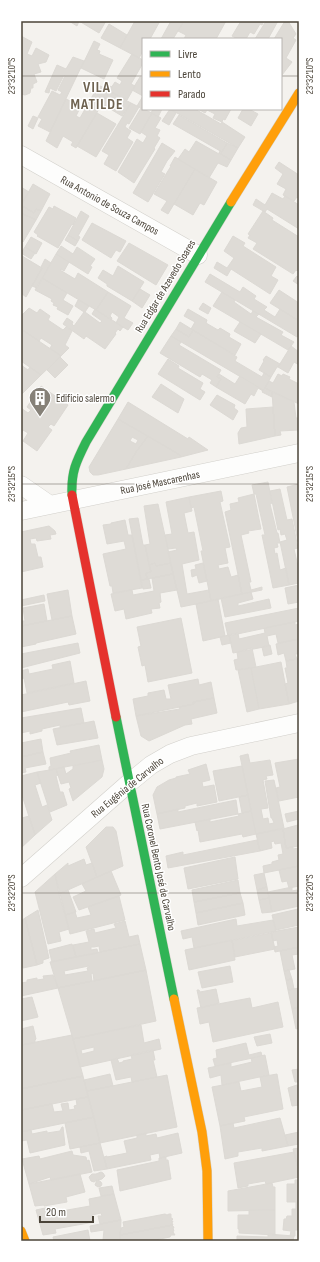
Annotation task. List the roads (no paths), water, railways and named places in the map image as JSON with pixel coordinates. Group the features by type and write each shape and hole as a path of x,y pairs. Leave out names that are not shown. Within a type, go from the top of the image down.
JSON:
{"street":[{"name":"Rua Edgar de Azevedo Soares","path":"72,500 71,481 75,465 86,442 198,255 299,93"},
{"name":"Rua Antonio de Souza Campos","path":"21,155 198,255"},
{"name":"Rua José Mascarenhas","path":"21,511 299,453"},
{"path":"21,485 50,505"},
{"name":"Rua Coronel Bento José de Carvalho","path":"72,500 202,1132 207,1171 208,1241"},
{"name":"Rua Eugênia de Carvalho","path":"21,878 129,783 151,765 170,754 191,746 299,723"},
{"path":"21,1231 25,1241"}],"place":[{"name":"Edifício salermo","path":"40,418"}],"district":[{"name":"VILA MATILDE","path":"97,96"}]}
